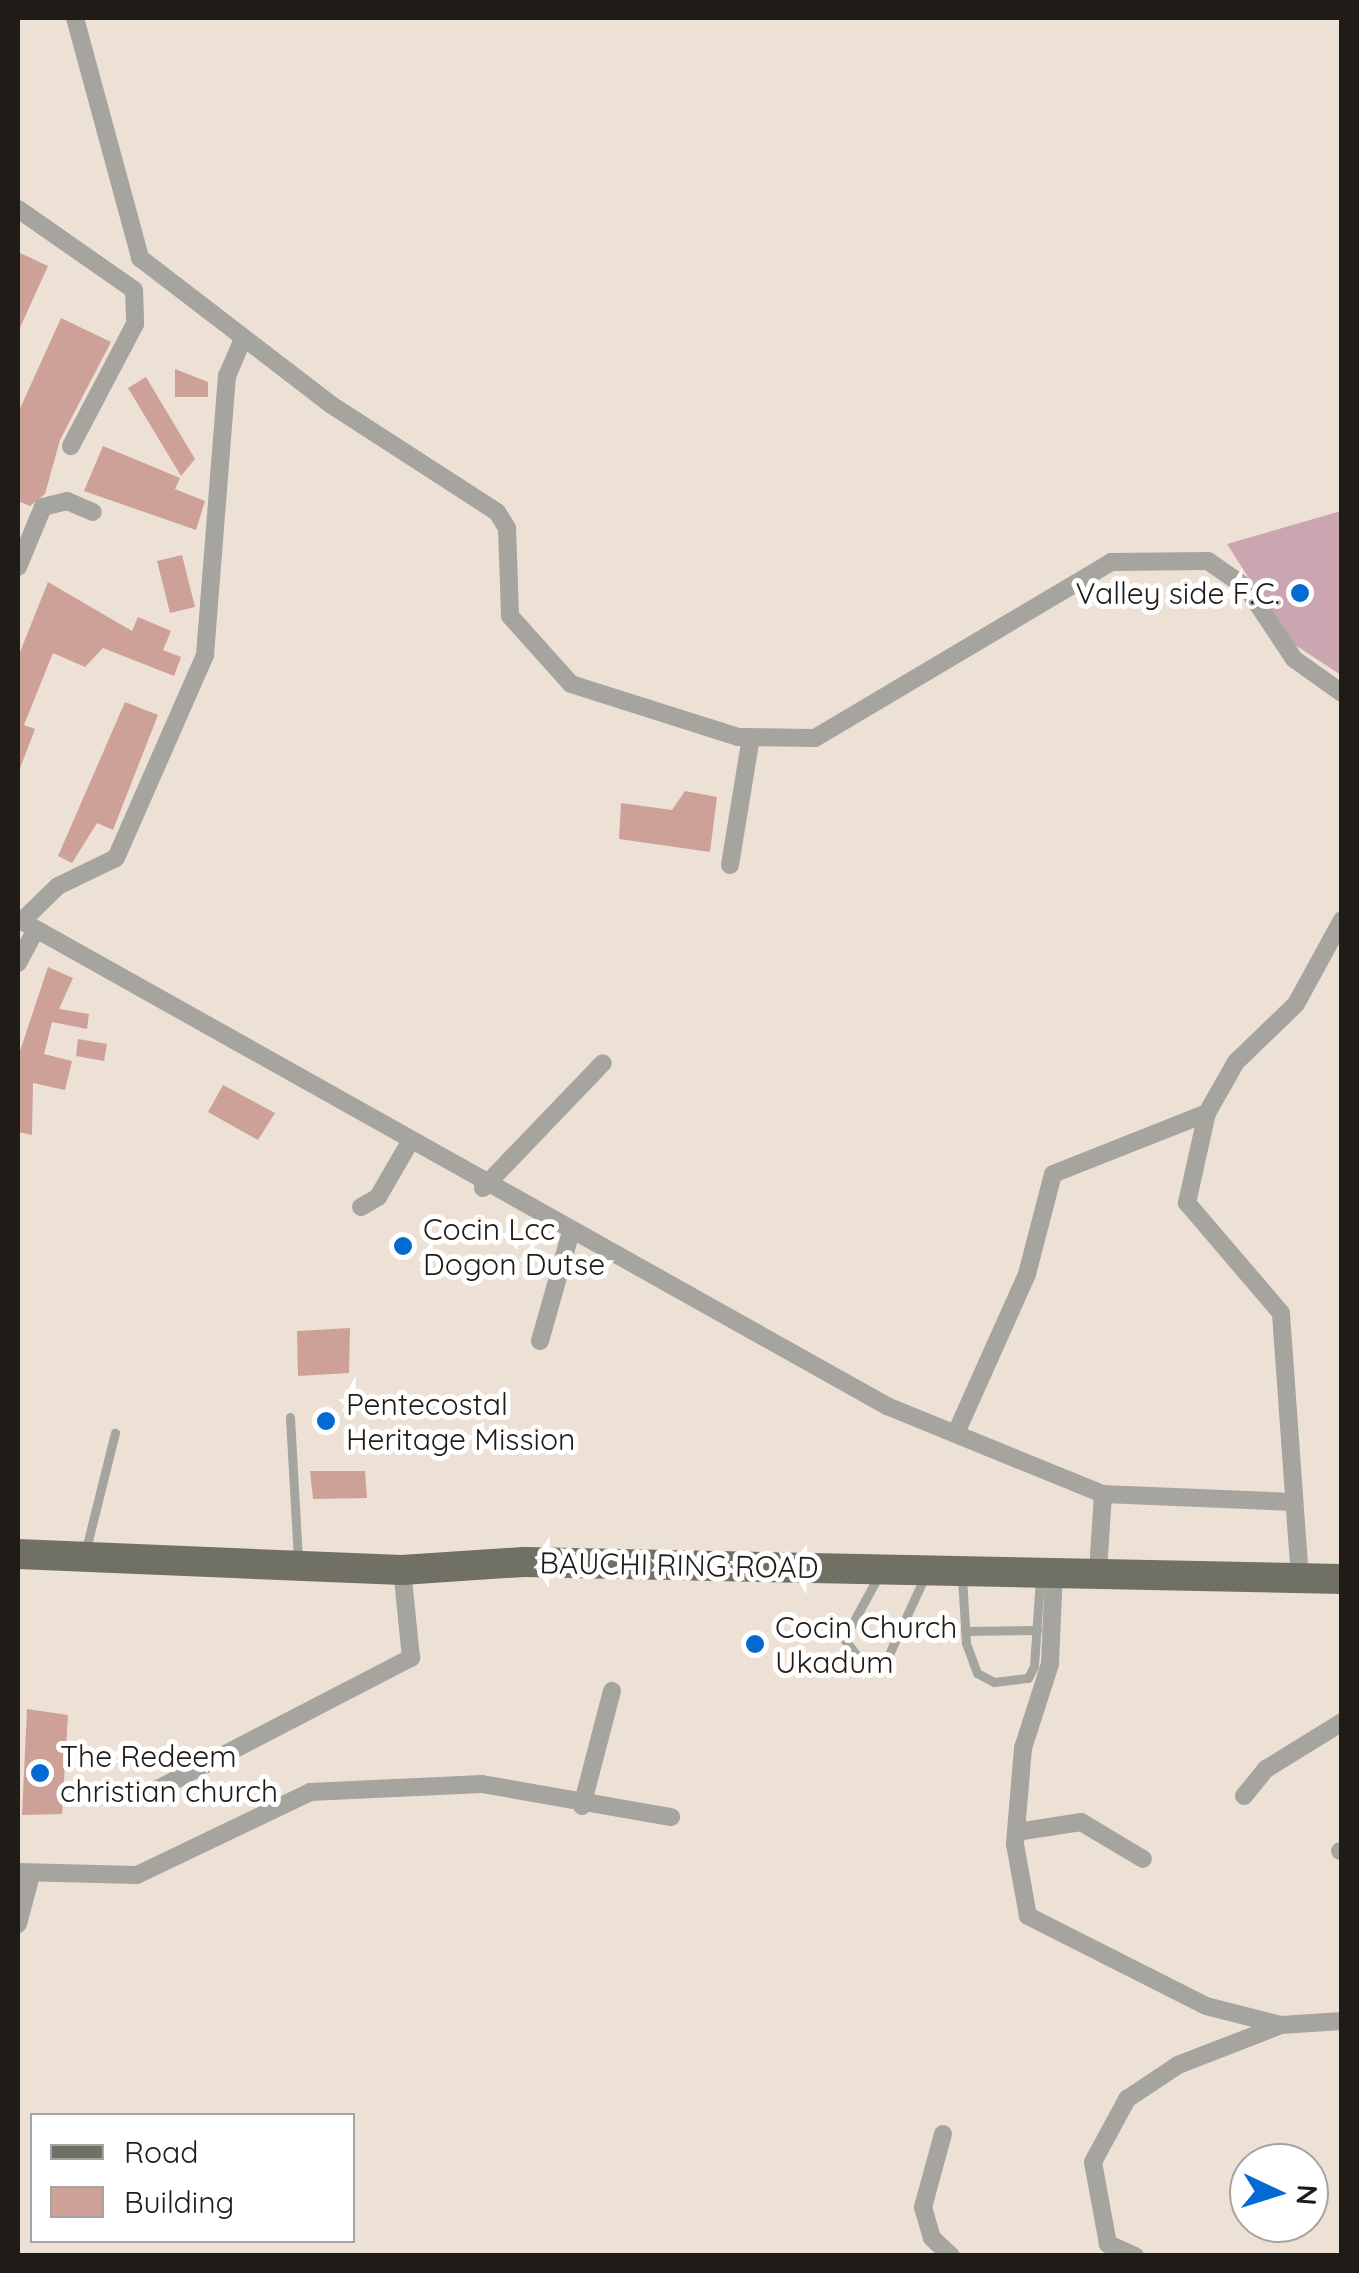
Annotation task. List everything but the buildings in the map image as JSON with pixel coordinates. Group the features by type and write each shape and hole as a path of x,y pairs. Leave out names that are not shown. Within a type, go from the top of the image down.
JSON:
{"main road":[{"name":"BAUCHI RING ROAD","path":"18,1554 402,1570 524,1562 1342,1579"}],"street":[{"path":"74,18 129,238 140,258 243,339 497,512 508,528 510,616 572,684 751,738 815,738 1111,562 1208,561 1247,588 1294,659 1342,693"},
{"path":"18,209 134,290 135,324 72,446"},
{"path":"18,963 25,923 58,886 116,858 205,656 227,376 243,339"},
{"path":"18,567 43,507 67,501 93,512"},
{"path":"730,865 751,738"},
{"path":"1300,1579 1293,1502 1294,1408 1281,1313 1186,1203 1207,1114 1236,1062 1296,1004 1342,920"},
{"path":"25,923 411,1140 483,1188 887,1406 1103,1494 1293,1502"},
{"path":"483,1188 603,1063"},
{"path":"956,1433 1028,1274 1053,1174 1081,1156 1207,1114"},
{"path":"361,1207 378,1198 411,1140"},
{"path":"540,1342 570,1235"},
{"path":"1098,1572 1103,1494"},
{"path":"152,1792 410,1658 402,1570"},
{"path":"1047,1571 1050,1664 1023,1748 1016,1832 1028,1916 1046,1932 1206,2006 1281,2025"},
{"path":"582,1806 612,1691"},
{"path":"1244,1796 1266,1770 1342,1722"},
{"path":"18,1924 24,1874 137,1875 310,1792 482,1784 582,1806 671,1816"},
{"path":"1016,1832 1081,1822 1143,1859"},
{"path":"1135,2256 1108,2244 1093,2162 1127,2099 1178,2065 1281,2025 1342,2021"},
{"path":"943,2134 924,2207 932,2238 951,2256"}],"lane":[{"path":"290,1417 298,1565"},
{"path":"85,1555 116,1433"},
{"path":"883,1568 844,1639 866,1667 885,1663 928,1569"},
{"path":"961,1570 965,1631 977,1674 994,1682 1028,1678 1047,1571"},
{"path":"965,1631 1037,1630"}],"shaded area":[{"name":"Valley side F.C.","path":"1341,511 1341,675 1289,641 1227,544"}],"place":[{"name":"Valley side F.C.","path":"1300,593"},
{"name":"Cocin Lcc Dogon Dutse","path":"403,1246"},
{"name":"Pentecostal Heritage Mission","path":"326,1421"},
{"name":"Cocin Church Ukadum","path":"755,1644"},
{"name":"The Redeem christian church","path":"40,1773"}]}
